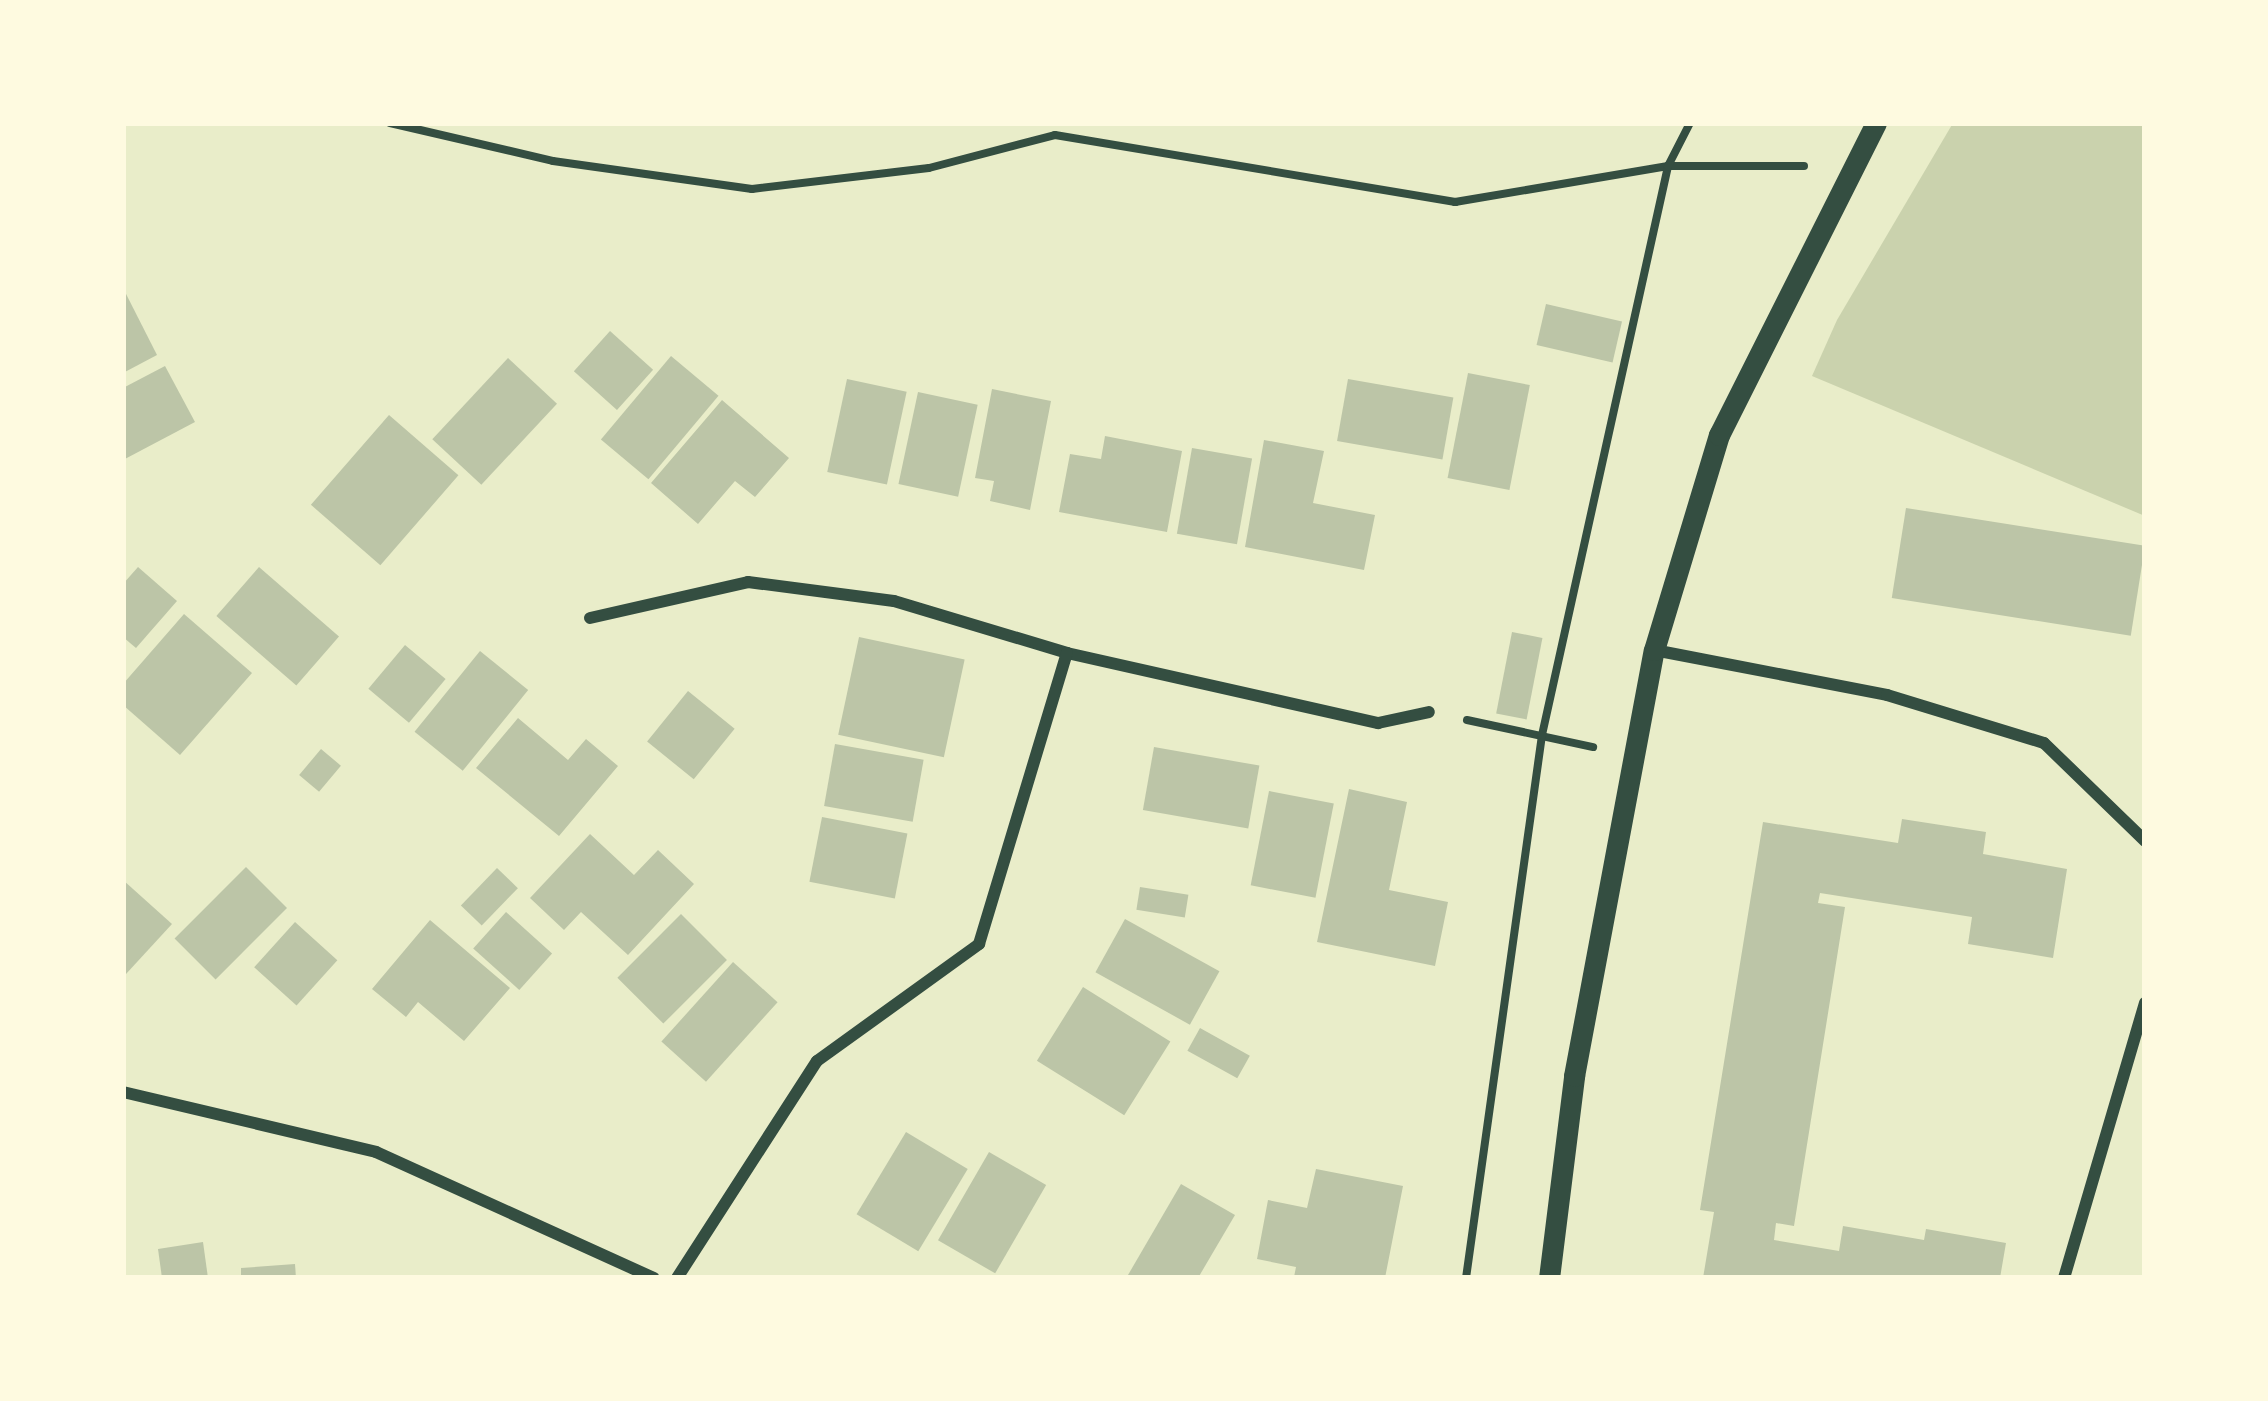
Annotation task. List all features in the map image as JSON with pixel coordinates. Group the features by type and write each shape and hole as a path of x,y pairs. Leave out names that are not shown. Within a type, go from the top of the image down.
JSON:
{"street":[{"path":"1549,1278 1574,1076 1630,755 1654,650 1719,435 1876,123"},
{"path":"590,618 748,582 894,601 1067,653 1378,723 1429,712"},
{"path":"1654,650 1887,695 2044,743 2145,841"},
{"path":"677,1278 817,1061 980,944 1067,653"},
{"path":"2064,1278 2145,1003"},
{"path":"123,1092 376,1152 654,1278"}],"path":[{"path":"390,123 553,161 752,189 929,168 1055,135 1455,202 1669,166 1854,166"},
{"path":"1466,1278 1542,735 1669,166 1690,123"},
{"path":"1429,712 1630,755"}],"green space":[{"path":"1953,123 2145,123 2145,516 1812,376 1837,320"}],"building":[{"path":"123,288 157,355 123,373"},
{"path":"1546,304 1622,322 1613,362 1537,345"},
{"path":"610,331 653,370 617,410 574,371"},
{"path":"671,356 718,396 648,479 601,439"},
{"path":"508,358 557,404 481,485 432,439"},
{"path":"165,366 195,422 123,460 123,388"},
{"path":"1468,373 1530,385 1509,490 1448,478"},
{"path":"847,379 907,392 887,485 827,472"},
{"path":"1348,379 1453,398 1442,460 1337,441"},
{"path":"992,389 1051,401 1030,510 990,501 994,481 975,478"},
{"path":"918,392 978,405 958,497 898,484"},
{"path":"722,400 789,458 755,497 735,481 698,524 651,483"},
{"path":"389,415 458,475 380,565 311,505"},
{"path":"1105,436 1182,451 1167,532 1059,512 1070,454 1101,459"},
{"path":"1264,440 1324,451 1313,503 1375,515 1364,570 1245,547"},
{"path":"1192,448 1252,459 1237,544 1177,534"},
{"path":"1906,508 2145,546 2131,636 1892,598"},
{"path":"138,567 177,601 136,648 123,637 123,584"},
{"path":"259,567 339,637 296,686 216,616"},
{"path":"184,614 252,673 180,755 123,705 123,684"},
{"path":"1512,632 1542,638 1527,719 1496,713"},
{"path":"859,637 965,659 944,757 838,735"},
{"path":"405,645 446,679 409,723 368,689"},
{"path":"480,651 528,690 463,771 415,732"},
{"path":"688,691 735,729 694,779 647,742"},
{"path":"518,718 568,760 586,739 618,766 559,836 476,768"},
{"path":"835,744 924,760 913,822 824,806"},
{"path":"1154,747 1259,766 1248,829 1143,810"},
{"path":"321,749 341,766 319,792 299,775"},
{"path":"1349,789 1407,802 1389,890 1448,902 1435,966 1317,942"},
{"path":"1269,791 1334,804 1315,898 1251,885"},
{"path":"822,817 907,834 895,898 809,882"},
{"path":"1902,819 1986,832 1983,854 2067,869 2053,958 1968,944 1972,917 1820,893 1818,903 1845,907 1794,1226 1776,1223 1774,1240 1839,1251 1843,1226 1924,1240 1926,1229 2006,1243 2000,1278 1703,1278 1714,1212 1700,1210 1763,822 1898,843"},
{"path":"590,834 634,875 658,850 694,884 628,955 581,912 564,930 530,898"},
{"path":"246,867 287,908 216,979 175,938"},
{"path":"497,868 518,888 482,926 461,905"},
{"path":"123,880 172,924 126,974 123,971"},
{"path":"1140,887 1188,895 1185,917 1136,910"},
{"path":"506,912 552,953 519,990 473,948"},
{"path":"681,914 727,960 663,1024 617,978"},
{"path":"1125,919 1219,971 1190,1025 1095,972"},
{"path":"430,920 510,988 464,1041 418,1002 406,1017 372,989"},
{"path":"295,922 337,960 297,1005 254,967"},
{"path":"733,962 778,1002 706,1082 661,1042"},
{"path":"1083,987 1170,1042 1124,1115 1037,1061"},
{"path":"1200,1028 1250,1056 1237,1078 1187,1051"},
{"path":"906,1132 968,1169 918,1251 857,1214"},
{"path":"989,1152 1046,1185 995,1273 938,1240"},
{"path":"1316,1169 1403,1186 1385,1278 1299,1278 1294,1277 1296,1267 1257,1259 1268,1200 1307,1208"},
{"path":"1181,1184 1235,1215 1198,1278 1133,1278 1128,1275"},
{"path":"203,1242 208,1278 162,1278 158,1249"},
{"path":"295,1264 296,1278 241,1278 241,1268"}]}
